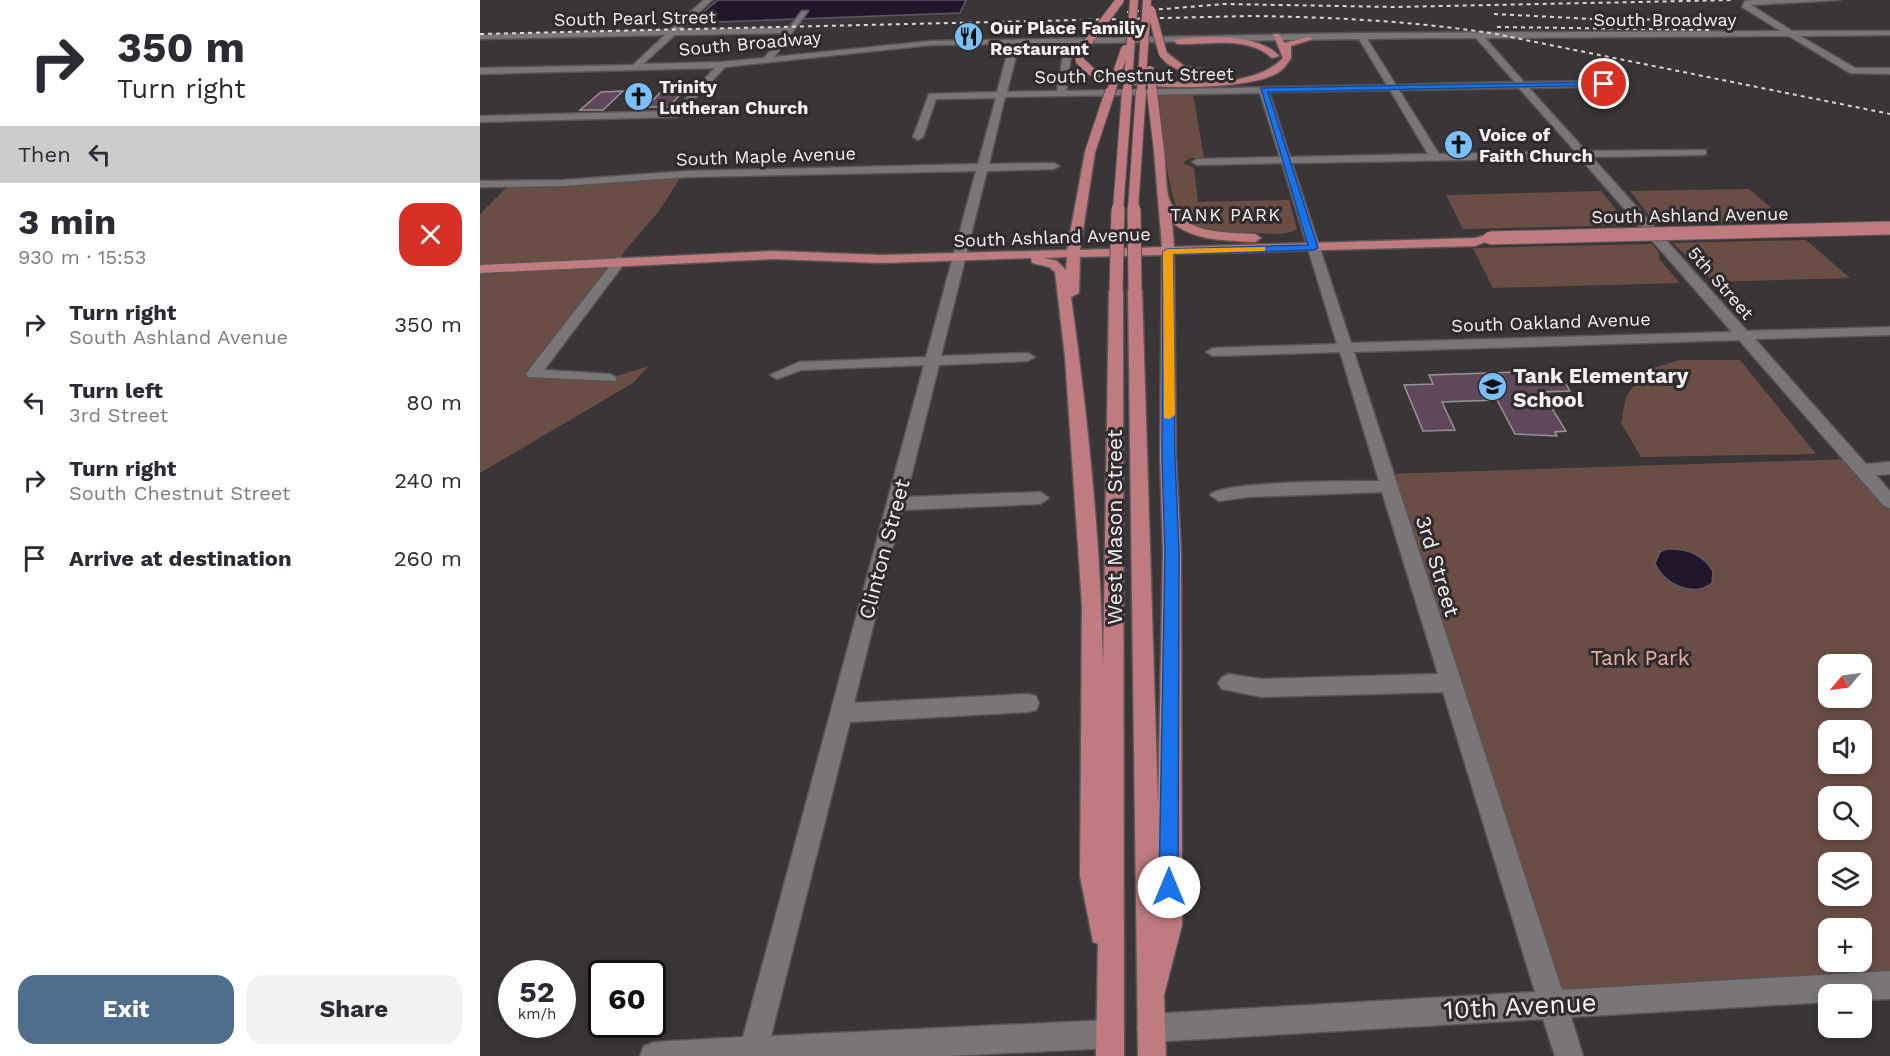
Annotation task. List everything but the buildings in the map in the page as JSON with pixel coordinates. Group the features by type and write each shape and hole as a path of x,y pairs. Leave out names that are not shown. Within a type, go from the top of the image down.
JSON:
{"main road":[{"path":"1120,0 1081,51 1080,61 1092,72 1111,78 1141,83 1226,82 1274,72 1282,67 1287,58 1287,44 1309,39"},
{"name":"West Mason Street","path":"1134,0 1128,45 1130,49 1127,105 1117,218 1126,290 1151,1042"},
{"path":"1148,0 1158,41 1166,59 1182,67 1211,73 1257,69 1272,63 1275,56 1273,38"},
{"name":"West Mason Street","path":"1110,1045 1126,290 1133,218 1142,43 1148,0"},
{"path":"1273,38 1287,58"},
{"path":"1177,42 1252,43 1267,47 1275,56"},
{"path":"1142,43 1147,49 1150,66 1168,246 1168,457 1172,552 1169,925 1150,998"},
{"path":"1069,328 1073,248 1090,152 1123,50 1128,45"},
{"path":"1165,200 1176,218 1185,226 1208,233 1255,238"},
{"name":"South Ashland Avenue","path":"480,268 795,255 847,259 960,251 1312,242 1478,242 1490,238 1890,228"},
{"name":"South Ashland Avenue","path":"1168,246 1255,238 1312,242"},
{"name":"South Ashland Avenue","path":"960,251 1017,256 1073,248"},
{"path":"1017,256 1052,264 1061,271 1069,328 1092,605 1093,876 1110,982"}],"street":[{"path":"635,67 708,0"},
{"path":"1836,0 1748,3 1746,7 1853,71 1890,71"},
{"path":"767,60 805,13"},
{"name":"South Pearl Street","path":"480,37 791,30"},
{"name":"South Broadway","path":"1019,42 1177,42 1477,34 1890,33"},
{"name":"5th Street","path":"1477,34 1890,502"},
{"path":"1362,37 1436,158"},
{"name":"South Broadway","path":"480,71 722,65 894,45 1362,37"},
{"name":"Clinton Street","path":"753,1053 1001,94 1019,42"},
{"path":"1061,93 1067,56"},
{"path":"481,120 677,114 722,65"},
{"name":"South Chestnut Street","path":"918,137 932,96 1625,83"},
{"name":"3rd Street","path":"1264,90 1569,1056"},
{"path":"1197,162 1702,152"},
{"name":"South Maple Avenue","path":"480,184 563,183 688,174 1054,166"},
{"path":"610,378 533,374 620,261"},
{"name":"South Oakland Avenue","path":"1213,352 1890,332"},
{"path":"777,375 799,366 1028,357"},
{"path":"1861,470 1890,468"},
{"path":"1219,495 1248,491 1390,486"},
{"path":"895,504 1040,498"},
{"path":"1229,683 1262,688 1451,683"},
{"path":"841,713 1028,703"},
{"name":"10th Avenue","path":"1151,1042 1552,1004 1890,985"},
{"path":"654,1056 1110,1045"}],"green space":[{"path":"1193,93 1204,158 1190,158 1183,163 1194,168 1198,202 1289,200 1297,229 1278,234 1220,232 1204,230 1184,220 1178,211 1169,180 1158,94"},
{"path":"680,178 659,211 628,247 534,374 610,378 649,366 633,383 480,473 480,214 511,183"},
{"path":"1749,189 1786,221 1656,224 1630,191"},
{"path":"1601,191 1619,213 1635,225 1463,229 1446,195"},
{"path":"1806,240 1850,278 1714,282 1673,243"},
{"path":"1652,244 1659,253 1659,259 1680,283 1493,288 1473,248"},
{"path":"1680,360 1740,360 1816,454 1641,457 1621,423 1626,397 1644,371"},
{"name":"Tank Park","path":"1852,459 1890,502 1890,985 1818,984 1818,989 1552,1004 1386,474"}],"shaded area":[{"path":"718,0 966,0 960,13 691,23"},
{"path":"1666,549 1687,551 1699,556 1713,571 1712,583 1696,589 1688,589 1672,583 1659,571 1655,563 1660,552"}],"railway":[{"path":"1127,12 1224,4 1396,7 1733,0"},
{"path":"1494,14 1613,20 1688,19"},
{"path":"480,34 1250,16 1343,19 1435,26 1496,34 1890,114"},
{"path":"1497,27 1712,30"}],"slow traffic":[{"path":"1169,415 1168,252 1262,249"}],"place":[{"name":"Our Place Familiy Restaurant","path":"969,37"},
{"name":"Trinity Lutheran Church","path":"638,96"},
{"name":"Voice of Faith Church","path":"1458,144"},
{"name":"Tank Elementary School","path":"1492,387"}],"district":[{"name":"TANK PARK","path":"1226,214"}],"route":[{"path":"1169,887 1172,552 1168,457 1168,252 1314,248 1264,90 1604,84"}]}
